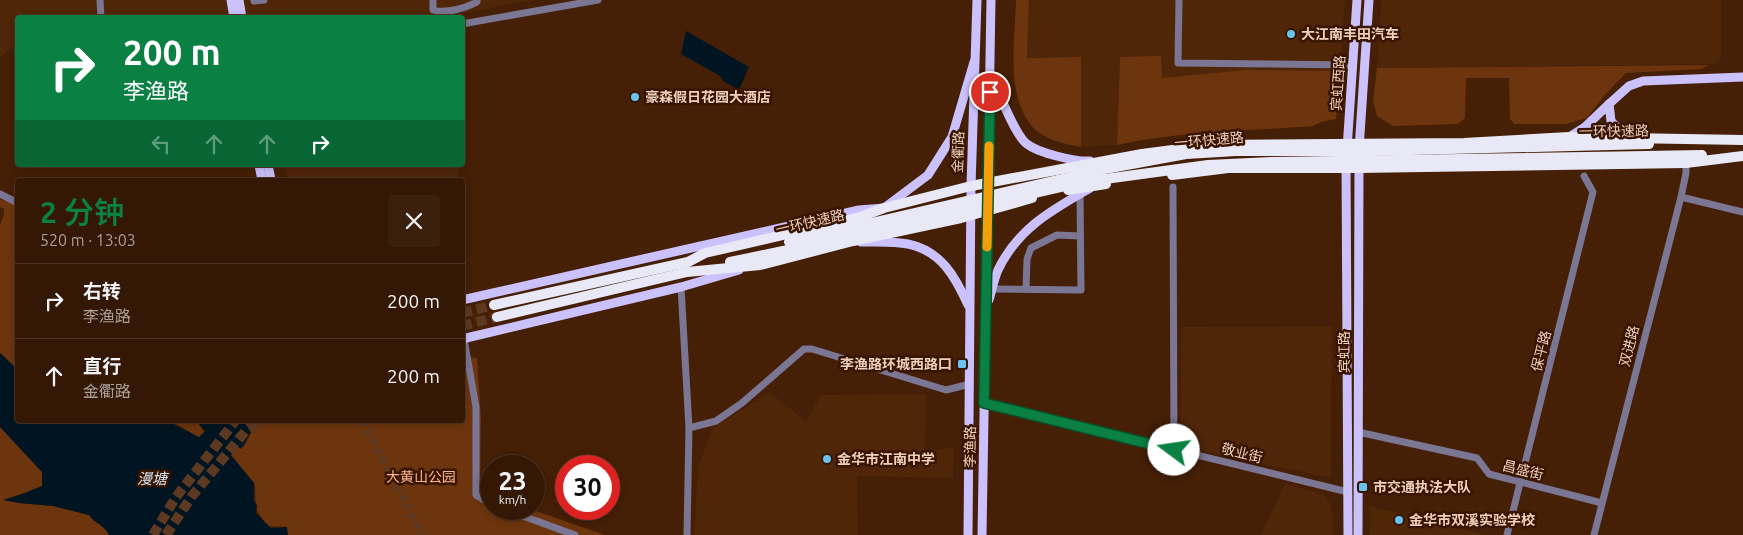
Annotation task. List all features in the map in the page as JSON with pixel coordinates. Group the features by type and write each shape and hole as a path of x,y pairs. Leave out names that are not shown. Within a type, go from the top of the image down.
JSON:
{"highway":[{"path":"497,318 688,267 705,253 860,217 884,208 971,186 1103,161 1210,145 1464,143 1569,137 1743,140"},
{"name":"一环快速路","path":"789,246 1110,168 1186,154 1236,151 1373,151 1743,140"},
{"path":"494,305 688,267 760,265 853,241 970,215 1063,190 1142,178 1228,168 1686,163 1743,156"},
{"name":"一环快速路","path":"688,267 1083,182 1208,166 1271,162 1743,156"}],"main road":[{"path":"231,0 234,15"},
{"path":"239,0 242,15"},
{"name":"金衢路","path":"970,215 977,0"},
{"path":"988,210 991,0"},
{"name":"宾虹西路","path":"1346,168 1357,0"},
{"name":"宾虹西路","path":"1358,168 1369,0"},
{"path":"465,299 859,210 884,208 928,175 941,156 952,137 974,62"},
{"path":"990,74 1008,114 1026,144 1056,156 1083,162 1103,161"},
{"path":"1569,137 1585,127 1629,86 1643,81 1743,77"},
{"path":"1609,104 1612,121 1626,137"},
{"name":"宾虹路","path":"1346,168 1348,535"},
{"name":"宾虹路","path":"1358,168 1358,535"},
{"path":"989,289 1015,241 1042,217 1093,186"},
{"name":"李渔路","path":"982,535 986,312 989,289 988,210"},
{"name":"李渔路","path":"968,535 970,215"},
{"path":"853,241 907,244 926,250 941,260 954,276 970,309"},
{"path":"465,339 681,287 760,265"}],"street":[{"path":"100,0 100,15"},
{"path":"254,1 264,0"},
{"path":"433,0 433,10 439,12 470,6 477,2 477,0"},
{"path":"465,23 598,0"},
{"path":"1179,0 1178,63 1352,65"},
{"name":"双进路","path":"1594,535 1681,197 1686,163"},
{"name":"保平路","path":"1507,535 1594,192 1584,176"},
{"path":"1173,187 1174,450"},
{"path":"989,289 1080,290 1080,193"},
{"path":"0,194 15,202"},
{"path":"1681,197 1743,212"},
{"path":"1026,289 1027,259 1031,248 1042,241 1057,236 1080,236"},
{"path":"681,287 689,428 687,535"},
{"path":"689,428 716,421 742,403 804,349 812,348 946,390 970,384"},
{"path":"465,349 476,407 476,495 480,497"},
{"name":"敬业街","path":"984,403 1348,492"},
{"name":"昌盛街","path":"1358,432 1477,458 1489,474 1602,503"},
{"path":"534,520 575,535"}],"shaded area":[{"path":"0,0 533,0 453,15 15,15 15,48 0,57"},
{"path":"1029,0 1345,0 1340,71 1244,70 1162,78 1120,57 1117,145 1081,147 1081,57 1027,58"},
{"path":"1381,0 1721,0 1721,58 1715,64 1377,68"},
{"path":"285,167 459,167 457,178 288,178"},
{"path":"1332,326 1331,478 1206,452 1180,442 1181,327"},
{"name":"金华市江南中学","path":"769,392 806,421 821,395 926,394 925,451 954,447 953,478 857,476 858,535 694,535 698,467 713,428"},
{"path":"1285,484 1323,494 1330,503 1333,515 1333,535 1261,535"},
{"name":"金华市双溪实验学校","path":"1369,506 1486,535 1370,535"}],"green space":[{"path":"1016,0 1029,0 1027,58 1081,57 1081,147 1053,140 1038,132 1027,120 1020,105 1014,70"},
{"path":"1161,56 1162,78 1244,70 1340,71 1336,119 1313,126 1190,134 1117,145 1120,57"},
{"path":"1709,65 1701,69 1626,73 1604,96 1587,118 1566,124 1514,124 1510,119 1509,78 1466,78 1465,118 1458,124 1393,126 1377,116 1373,100 1377,68"},
{"path":"0,199 15,206 15,369 0,353 0,225 4,209 0,207"},
{"name":"大黄山公园","path":"465,356 477,358 481,418 480,520 545,520 545,514 555,518 555,520 562,520 605,535 288,535 286,527 267,526 256,509 255,485 230,455 236,447 244,447 254,423 465,423"},
{"path":"173,423 198,423 205,433 200,439"},
{"path":"0,427 42,472 42,486 4,500 53,506 89,515 105,528 109,535 0,535"}],"water":[{"path":"686,31 749,67 739,90 723,81 720,76 681,54"},
{"name":"漫塘","path":"0,353 15,368 15,423 171,423 199,437 205,431 198,423 254,423 253,429 241,449 237,447 231,455 254,483 254,501 257,505 256,513 271,528 287,527 288,535 109,535 105,528 89,515 53,506 3,500 42,486 42,472 0,427"}],"tunnel":[{"path":"465,312 494,305"},
{"path":"465,325 497,317"},
{"path":"153,535 176,497 234,423"},
{"path":"166,535 192,496 248,428 256,423"},
{"path":"364,423 422,535"}],"slow traffic":[{"path":"987,247 989,146"}],"place":[{"name":"大江南丰田汽车","path":"1291,34"},
{"name":"豪森假日花园大酒店","path":"635,97"},
{"name":"李渔路环城西路口","path":"962,364"},
{"name":"金华市江南中学","path":"827,459"},
{"name":"市交通执法大队","path":"1363,487"},
{"name":"金华市双溪实验学校","path":"1399,520"}],"route":[{"path":"990,92 984,403 1174,450"}]}
